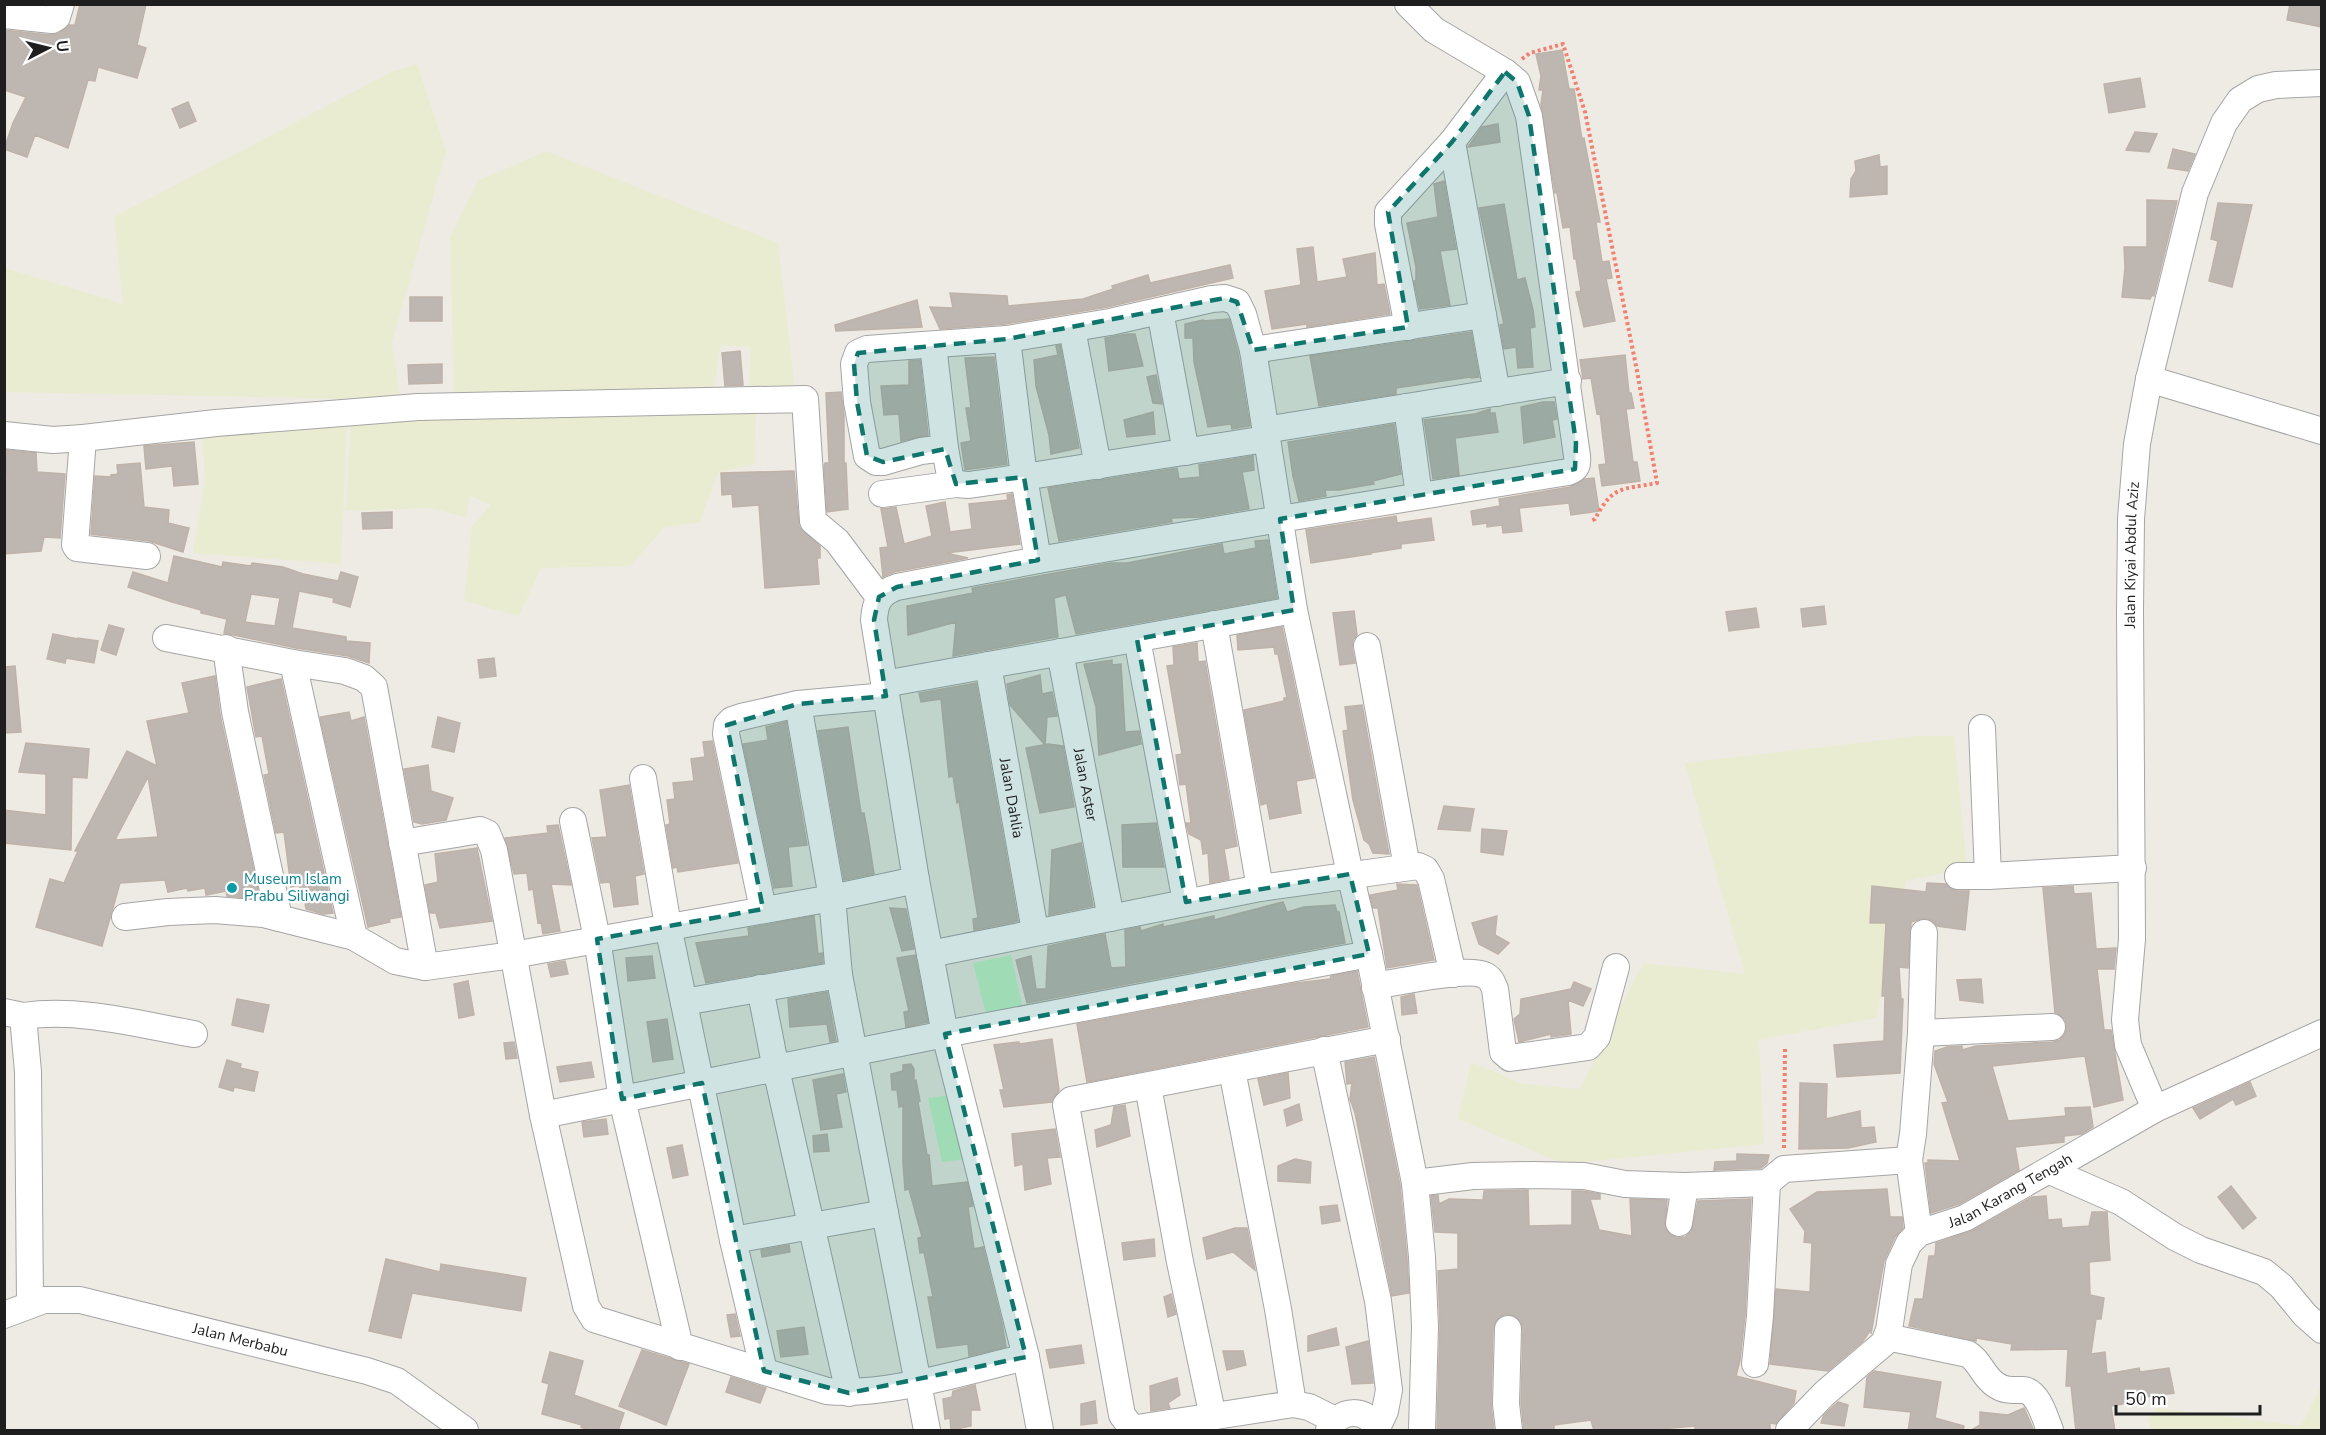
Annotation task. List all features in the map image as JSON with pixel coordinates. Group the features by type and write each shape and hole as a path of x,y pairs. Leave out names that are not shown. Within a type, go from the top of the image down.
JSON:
{"street":[{"path":"4,15 52,20 57,17 61,4"},
{"path":"1040,1431 1026,1357 945,1034 916,880 874,620 875,607 879,597 886,590 897,587 1038,560 1575,469 1578,464 1568,381 1529,116 1516,82 1505,72 1434,30 1408,4"},
{"path":"1408,327 1388,224 1388,212 1452,142 1505,72"},
{"name":"Jalan Kiyai Abdul Aziz","path":"2155,1109 2128,1045 2124,1020 2132,939 2130,611 2131,519 2137,444 2149,379 2195,193 2224,123 2240,100 2258,89 2276,85 2322,83"},
{"path":"1452,142 1497,393"},
{"path":"945,448 921,451 883,462 871,460 865,450 857,402 854,364 858,353 867,350 1007,339 1072,329 1212,299 1225,298 1237,302 1243,314 1253,350 1294,610 1387,1039 1415,1183 1422,1257 1425,1327 1422,1431"},
{"path":"1160,311 1186,452"},
{"path":"1253,350 1483,315"},
{"path":"1072,329 1098,466"},
{"path":"1007,339 1024,477 1038,560"},
{"path":"933,345 945,448 950,476 956,484"},
{"path":"2149,379 2322,431"},
{"path":"882,494 956,484 969,485 1186,452 1407,407 1568,381"},
{"path":"4,435 53,440 206,424 418,408 805,399 813,521 837,541 879,597"},
{"path":"1407,407 1419,496"},
{"path":"83,438 75,545 77,548 94,551 147,556"},
{"path":"763,909 726,729 732,720 798,704 885,690 988,665 1294,610"},
{"path":"1214,624 1260,888"},
{"path":"166,638 345,671 364,678 374,687 425,967"},
{"path":"1137,639 1186,902"},
{"path":"1367,646 1407,867"},
{"path":"226,648 235,712 279,918"},
{"name":"Jalan Aster","path":"1060,652 1111,918"},
{"path":"293,663 354,937"},
{"name":"Jalan Dahlia","path":"988,665 1035,931"},
{"path":"798,704 832,898 839,975 927,1431"},
{"path":"1982,728 1988,876"},
{"path":"643,778 668,927 733,1240 764,1371"},
{"path":"573,821 597,939 622,1099 680,1347"},
{"path":"402,843 480,830 487,833 494,850 543,1115 589,1314 594,1319 827,1391 849,1393 919,1382 1026,1357"},
{"path":"930,954 1035,931 1260,888 1418,866 1429,874 1453,974"},
{"path":"1958,876 2133,868"},
{"path":"125,917 215,910 263,914 354,937 395,961 425,967 513,955 832,898 916,880"},
{"path":"1789,1431 1825,1393 1876,1351 1887,1337 1899,1264 1909,1243 1919,1233 1909,1160 1921,1033 1924,933"},
{"path":"543,1115 945,1034 1369,954"},
{"path":"1375,988 1385,984 1476,972 1491,979 1495,989 1503,1052 1510,1058 1588,1047 1597,1037 1616,967"},
{"path":"684,1002 839,975"},
{"path":"760,988 849,1393"},
{"path":"30,1305 28,1072 14,1014 88,1015 194,1034"},
{"path":"1921,1033 2052,1027"},
{"name":"Jalan Karang Tengah","path":"1919,1233 1965,1218 2155,1109 2322,1033"},
{"path":"1377,1429 1371,1419 1362,1414 1353,1412 1343,1414 1332,1425 1309,1407 1293,1404 1137,1428 1131,1427 1122,1415 1066,1106 1071,1100 1387,1039"},
{"path":"1324,1050 1378,1301 1389,1390 1385,1411 1377,1429"},
{"path":"1232,1070 1278,1309 1293,1404"},
{"path":"1148,1086 1180,1262 1213,1417"},
{"path":"1415,1183 1473,1176 1574,1176 1625,1184 1685,1186 1909,1160"},
{"path":"2050,1171 2121,1202 2175,1237 2201,1250 2264,1272 2282,1286 2305,1315 2322,1330"},
{"path":"1755,1364 1776,1176"},
{"path":"1679,1223 1685,1186"},
{"path":"733,1240 885,1213"},
{"name":"Jalan Merbabu","path":"4,1315 54,1299 80,1300 367,1371 397,1381 465,1431"},
{"path":"1508,1329 1506,1404 1509,1431"},
{"path":"1887,1337 1968,1354 1976,1360 1985,1376 1996,1385 2010,1391 2025,1390 2032,1394 2050,1431"}],"path":[{"path":"1505,72 1530,52 1563,44 1585,112 1637,371 1657,483 1611,494 1605,500 1595,519 1590,521"},
{"path":"1776,1176 1785,1049"}],"highlighted area":[{"path":"1505,72 1517,82 1529,116 1576,443 1575,469 1280,519 1294,610 1137,639 1186,902 1350,874 1369,954 945,1034 1026,1357 849,1393 764,1371 702,1083 622,1099 597,939 763,909 727,725 798,704 886,696 874,620 879,597 897,587 1038,560 1024,477 956,484 945,449 883,462 867,456 857,402 854,364 858,353 1007,339 1225,298 1237,302 1253,350 1408,327 1388,212 1452,142"}],"green space":[{"path":"417,64 446,151 392,343 401,400 5,392 5,268 123,304 114,217 392,72"},
{"path":"546,151 778,243 795,389 749,388 751,347 721,345 714,387 454,395 450,237 478,181"},
{"path":"756,408 755,464 718,472 700,522 664,528 630,566 541,568 519,616 464,601 472,526 491,505 470,496 466,518 432,508 346,511 351,419"},
{"path":"347,421 341,564 193,553 205,482 202,432"},
{"path":"1917,736 1954,736 1967,868 1906,881 1876,1018 1759,1040 1764,1144 1564,1164 1458,1119 1471,1062 1523,1084 1580,1089 1643,963 1745,974 1685,763"},
{"path":"1011,955 1024,1013 988,1021 973,963"},
{"path":"965,1093 977,1158 942,1162 928,1098"},
{"path":"2321,1386 2321,1430 2152,1430 2147,1420 2158,1408 2301,1426"}],"building":[{"path":"80,4 146,4 137,45 146,48 137,78 98,67 95,81 88,80 68,148 35,135 27,157 4,149 13,123 26,97 4,90 4,30 50,35 59,33 69,25 75,25"},
{"path":"2290,4 2322,4 2322,27 2287,20"},
{"path":"1562,50 1569,89 1574,89 1582,139 1584,138 1594,190 1600,222 1596,222 1602,262 1609,261 1612,278 1606,279 1615,321 1584,327 1576,292 1581,291 1570,227 1563,228 1557,193 1555,193 1541,104 1543,90 1539,90 1541,76 1536,54"},
{"path":"2140,78 2145,107 2109,113 2104,84"},
{"path":"188,102 196,121 180,128 172,109"},
{"path":"1498,124 1500,142 1468,147 1482,127"},
{"path":"2135,132 2157,134 2149,152 2126,150"},
{"path":"2173,149 2195,154 2188,171 2168,168"},
{"path":"1879,155 1880,167 1887,166 1887,194 1850,197 1851,179 1856,171 1855,161"},
{"path":"1444,181 1456,249 1440,251 1450,305 1420,309 1414,281 1416,281 1416,267 1407,223 1438,217 1434,184"},
{"path":"2147,200 2177,201 2154,296 2152,295 2150,299 2122,297 2125,268 2124,247 2147,247"},
{"path":"2218,203 2252,205 2232,287 2209,281 2218,241 2211,239"},
{"path":"1504,204 1517,280 1525,278 1533,310 1535,327 1530,328 1533,367 1518,368 1516,347 1504,349 1500,325 1504,324 1479,208"},
{"path":"1313,247 1317,282 1347,277 1343,259 1375,253 1377,285 1384,284 1390,314 1307,327 1307,324 1272,329 1265,291 1301,285 1297,249"},
{"path":"1230,265 1233,278 1107,307 1005,324 940,329 930,307 953,308 950,293 1007,296 1008,306 1083,299 1113,289 1112,286 1148,275 1150,283"},
{"path":"410,297 442,297 442,321 410,321"},
{"path":"917,300 922,327 836,331 835,325"},
{"path":"1229,319 1238,353 1250,426 1232,429 1231,424 1208,427 1194,362 1193,338 1185,338 1185,324 1203,320"},
{"path":"1471,332 1479,377 1396,388 1396,394 1319,406 1310,356"},
{"path":"1135,334 1143,366 1109,371 1105,338"},
{"path":"1060,345 1079,448 1051,454 1049,435 1036,386 1034,360 1058,355 1056,346"},
{"path":"740,351 743,385 725,386 722,353"},
{"path":"1625,355 1629,393 1631,393 1634,408 1626,409 1633,462 1637,462 1640,481 1602,486 1599,465 1606,464 1600,413 1597,414 1591,378 1583,379 1580,360"},
{"path":"994,357 1007,464 965,470 961,443 971,441 966,408 971,408 965,358"},
{"path":"920,360 928,435 901,441 899,414 884,415 881,386 909,385 909,361"},
{"path":"442,364 442,383 409,384 408,365"},
{"path":"1156,375 1162,404 1153,403 1147,377"},
{"path":"841,392 848,509 827,512 824,466 825,463 829,463 826,393"},
{"path":"1554,402 1557,419 1552,420 1555,437 1524,443 1521,407"},
{"path":"1490,409 1490,413 1495,413 1498,432 1455,438 1459,475 1433,479 1424,420 1475,414"},
{"path":"1153,412 1155,434 1127,437 1124,420"},
{"path":"1394,424 1401,474 1373,481 1374,484 1325,490 1326,496 1299,501 1288,442"},
{"path":"194,442 198,484 174,486 172,466 146,469 144,446"},
{"path":"6,450 36,453 37,472 65,474 60,538 44,537 41,551 4,554"},
{"path":"1253,456 1254,470 1242,472 1249,509 1202,517 1171,518 1172,522 1059,541 1048,488 1177,468 1179,479 1200,477 1199,465"},
{"path":"140,463 144,507 169,510 168,523 189,528 183,552 149,541 91,534 95,476 111,477 111,475 118,474 117,465"},
{"path":"794,471 799,527 820,546 820,558 817,558 819,584 765,588 759,505 733,507 732,494 722,495 721,473"},
{"path":"1594,478 1599,511 1571,515 1569,503 1519,508 1522,531 1503,533 1502,525 1487,527 1487,523 1473,525 1471,511 1500,506 1499,499 1570,487 1585,479"},
{"path":"1012,494 1020,544 946,553 968,558 894,572 883,577 880,548 888,547 881,509 896,507 904,544 932,536 926,506 945,502 950,532 972,529 969,504 1008,500 1007,495"},
{"path":"392,512 392,528 363,529 362,513"},
{"path":"1396,516 1397,523 1431,518 1434,540 1401,544 1401,548 1371,554 1311,563 1306,530"},
{"path":"1268,540 1277,598 1076,634 1066,595 1054,598 1058,637 953,656 956,622 908,635 907,606 973,593 972,588 1111,563 1127,563 1222,544 1224,554 1256,548 1255,541"},
{"path":"174,556 222,567 223,562 283,567 303,574 338,581 341,572 358,577 350,607 333,602 334,598 299,591 292,628 346,637 346,641 370,643 369,663 348,656 224,633 227,619 201,613 201,610 128,587 133,572 168,583","holes":["251,594 280,598 275,626 245,622"]},
{"path":"1824,606 1826,624 1803,627 1801,609"},
{"path":"1756,608 1759,627 1729,631 1726,612"},
{"path":"1354,611 1357,635 1353,640 1352,648 1355,663 1340,665 1333,613"},
{"path":"109,625 124,629 116,655 101,650"},
{"path":"1282,627 1314,778 1296,781 1301,813 1270,819 1267,803 1261,805 1244,710 1284,701 1284,698 1287,698 1278,654 1275,654 1274,647 1238,650 1237,635"},
{"path":"53,634 98,641 94,663 66,658 65,663 47,659"},
{"path":"1197,643 1198,662 1205,661 1237,846 1224,849 1229,879 1210,883 1208,853 1203,854 1201,840 1189,834 1186,823 1191,823 1186,784 1180,785 1176,755 1182,754 1167,666 1174,665 1173,647"},
{"path":"494,658 496,676 480,678 478,660"},
{"path":"1112,660 1112,665 1121,664 1125,732 1139,731 1141,744 1099,755 1096,707 1084,664"},
{"path":"15,666 21,732 4,733 4,667"},
{"path":"1040,675 1042,694 1052,692 1057,716 1047,717 1045,745 1010,705 1007,684"},
{"path":"215,676 220,715 260,899 227,896 226,891 206,895 205,888 188,891 187,888 168,892 165,880 120,883 102,946 36,927 50,879 64,883 78,851 75,851 127,751 157,766 147,721 189,713 182,683","holes":["148,777 158,837 115,840"]},
{"path":"281,679 333,913 323,914 306,909 305,902 301,902 299,885 291,887 284,832 276,833 264,775 269,774 262,736 256,737 247,687"},
{"path":"976,683 1018,921 974,930 973,919 978,918 959,801 957,803 953,776 949,777 941,699 921,702 919,693"},
{"path":"1362,705 1389,854 1373,853 1369,844 1364,840 1353,800 1343,731 1348,730 1345,707"},
{"path":"349,712 351,721 364,717 401,917 368,927 320,717"},
{"path":"438,717 460,723 454,752 432,747"},
{"path":"786,722 807,845 788,847 792,886 774,888 743,744 768,740 766,727"},
{"path":"848,727 861,813 864,813 874,874 844,880 818,731"},
{"path":"712,741 738,863 678,872 677,867 673,868 666,825 670,824 667,800 675,799 673,783 694,781 691,759 705,757 703,742"},
{"path":"26,743 89,749 87,778 72,777 71,850 4,843 4,810 46,815 46,774 19,772"},
{"path":"1048,744 1063,746 1074,807 1040,813 1026,748"},
{"path":"428,765 431,791 453,798 446,820 422,824 414,822 404,769"},
{"path":"629,785 644,874 635,876 638,904 614,907 610,882 601,883 592,838 607,837 600,790"},
{"path":"1444,806 1474,809 1470,831 1438,829"},
{"path":"1156,823 1164,867 1123,867 1122,825"},
{"path":"558,825 571,885 551,884 560,931 543,934 541,922 538,923 533,889 529,890 527,873 514,874 505,838 548,833 547,826"},
{"path":"1482,829 1507,831 1503,855 1481,852"},
{"path":"1081,843 1093,906 1049,915 1052,850"},
{"path":"477,848 492,921 440,928 436,913 430,913 425,885 438,882 435,854"},
{"path":"1927,883 1946,884 1957,891 1969,891 1965,930 1937,926 1925,918 1911,922 1908,968 1899,967 1901,999 1903,999 1900,1073 1837,1077 1834,1045 1884,1041 1885,996 1882,996 1886,923 1870,923 1872,886 1926,892"},
{"path":"1397,884 1417,885 1434,960 1387,968 1378,908 1373,908 1370,895 1398,890"},
{"path":"2073,886 2074,894 2091,893 2096,949 2116,948 2114,969 2097,969 2104,1030 2111,1030 2123,1100 2094,1107 2085,1056 1992,1066 2008,1121 2066,1116 2065,1108 2090,1107 2093,1127 2082,1134 2064,1136 2064,1142 2015,1147 2019,1170 1959,1204 1931,1213 1925,1163 1928,1163 1928,1160 1960,1161 1942,1103 1948,1102 1934,1064 1935,1051 1947,1047 1962,1046 1962,1050 1976,1046 2060,1040 2067,1027 2065,1019 2055,1013 2043,888"},
{"path":"1283,902 1287,912 1304,907 1335,905 1339,912 1345,943 1027,1003 1016,960 1031,956 1036,989 1046,989 1048,946 1105,934 1111,968 1126,967 1125,930 1140,927 1141,931 1163,924 1163,927 1214,916 1214,920"},
{"path":"890,908 906,909 914,949 902,951"},
{"path":"814,916 818,954 822,953 823,963 706,983 696,943 749,936 748,928"},
{"path":"1497,916 1495,935 1509,943 1498,954 1479,944 1472,923"},
{"path":"915,955 928,1022 906,1027 904,1012 909,1011 897,958"},
{"path":"652,956 655,978 628,981 626,958"},
{"path":"565,961 568,974 551,977 548,964"},
{"path":"1357,971 1368,1027 1087,1082 1077,1024 1296,983 1330,979 1331,976"},
{"path":"1981,979 1983,1003 1960,1000 1957,980"},
{"path":"468,981 474,1015 459,1018 454,984"},
{"path":"1574,982 1591,989 1583,1006 1568,1000 1571,1034 1551,1037 1551,1034 1519,1042 1514,1019 1520,1014 1521,999 1571,989"},
{"path":"827,992 836,1041 830,1042 827,1024 790,1027 788,999"},
{"path":"1414,994 1417,1013 1402,1015 1401,997"},
{"path":"237,999 269,1005 263,1032 232,1025"},
{"path":"667,1019 673,1059 653,1062 647,1022"},
{"path":"1052,1039 1059,1090 1052,1102 1004,1107 1000,1090 1004,1090 994,1045"},
{"path":"514,1042 517,1058 506,1059 504,1043"},
{"path":"1374,1057 1400,1185 1407,1258 1409,1293 1392,1296 1355,1113 1350,1099 1352,1083 1347,1084 1345,1062"},
{"path":"227,1060 241,1064 240,1068 258,1072 254,1091 234,1087 233,1091 219,1087"},
{"path":"591,1062 594,1077 560,1082 557,1067"},
{"path":"911,1064 920,1101 918,1102 927,1155 929,1155 932,1186 967,1182 973,1206 968,1207 974,1249 983,1247 1006,1347 969,1356 968,1344 937,1348 928,1297 933,1297 924,1252 920,1253 918,1238 922,1237 909,1189 905,1190 903,1106 899,1107 897,1090 892,1090 891,1074 903,1071 903,1065"},
{"path":"1288,1073 1290,1098 1264,1105 1258,1079"},
{"path":"843,1074 846,1092 836,1094 842,1127 821,1130 813,1080"},
{"path":"2250,1082 2256,1096 2236,1105 2233,1099 2200,1119 2193,1108"},
{"path":"1800,1083 1827,1084 1826,1119 1860,1111 1861,1128 1874,1127 1876,1142 1848,1148 1799,1149"},
{"path":"1299,1104 1302,1120 1287,1126 1284,1110"},
{"path":"1125,1105 1130,1136 1097,1147 1095,1130 1111,1125 1114,1107"},
{"path":"606,1119 608,1134 584,1137 582,1122"},
{"path":"1055,1129 1060,1157 1047,1158 1051,1184 1025,1190 1023,1164 1015,1166 1012,1134"},
{"path":"827,1134 829,1151 814,1152 813,1136"},
{"path":"682,1145 688,1175 673,1178 667,1148"},
{"path":"1737,1154 1769,1155 1767,1163 1761,1168 1714,1170 1715,1162 1737,1161"},
{"path":"1295,1159 1311,1162 1310,1183 1278,1181 1278,1166"},
{"path":"2231,1186 2256,1218 2243,1229 2218,1197"},
{"path":"1887,1189 1890,1217 1902,1217 1903,1228 1895,1237 1884,1261 1871,1334 1872,1328 1863,1341 1828,1371 1770,1364 1776,1289 1810,1292 1812,1243 1804,1242 1805,1231 1790,1209 1817,1192"},
{"path":"1528,1190 1529,1226 1572,1225 1572,1191 1582,1191 1600,1194 1600,1199 1590,1199 1599,1230 1632,1236 1630,1199 1667,1200 1665,1228 1670,1235 1677,1238 1685,1237 1691,1232 1698,1201 1751,1199 1745,1315 1736,1376 1796,1391 1794,1403 1776,1424 1770,1423 1770,1431 1695,1431 1695,1426 1638,1431 1594,1431 1591,1420 1554,1425 1554,1431 1524,1431 1521,1403 1523,1329 1516,1317 1508,1314 1496,1321 1493,1329 1491,1404 1494,1431 1437,1431 1440,1327 1438,1271 1458,1269 1458,1233 1435,1232 1431,1196 1438,1195 1439,1204 1449,1199 1483,1200 1484,1191"},
{"path":"2046,1196 2048,1220 2061,1219 2062,1228 2089,1226 2092,1212 2107,1212 2110,1260 2089,1262 2090,1295 2104,1298 2101,1319 2096,1319 2091,1354 2105,1352 2107,1374 2139,1368 2140,1372 2169,1368 2174,1393 2145,1397 2145,1400 2111,1406 2115,1431 2076,1431 2071,1386 2066,1386 2068,1349 2011,1350 2012,1344 1976,1338 1976,1341 1909,1326 1915,1299 1923,1299 1929,1256 1935,1256 1936,1243 1972,1231 2032,1197"},
{"path":"1337,1205 1340,1221 1322,1224 1320,1207"},
{"path":"1235,1228 1247,1228 1255,1270 1233,1252 1207,1259 1203,1238"},
{"path":"1154,1239 1155,1256 1124,1260 1122,1243"},
{"path":"789,1245 790,1252 762,1257 761,1250"},
{"path":"386,1259 440,1272 441,1264 526,1278 521,1311 412,1293 401,1338 369,1331"},
{"path":"1171,1294 1176,1314 1168,1317 1164,1297"},
{"path":"735,1314 740,1336 731,1337 727,1315"},
{"path":"804,1327 808,1354 781,1357 777,1331"},
{"path":"1336,1328 1339,1345 1308,1351 1308,1336"},
{"path":"1368,1341 1373,1383 1352,1384 1346,1347"},
{"path":"1081,1345 1084,1363 1050,1368 1046,1350"},
{"path":"642,1350 689,1364 666,1425 619,1406"},
{"path":"1223,1351 1243,1351 1246,1365 1227,1370"},
{"path":"550,1352 583,1361 574,1395 624,1413 618,1431 591,1431 581,1427 582,1425 542,1414 549,1384 542,1382"},
{"path":"1874,1371 1941,1382 1935,1418 1964,1426 1963,1431 1908,1431 1911,1412 1864,1407 1867,1377"},
{"path":"731,1377 766,1388 760,1403 726,1392"},
{"path":"1177,1378 1180,1395 1168,1403 1170,1408 1151,1411 1150,1386"},
{"path":"975,1385 980,1410 971,1410 971,1426 951,1430 950,1418 945,1419 943,1399 952,1397 953,1391"},
{"path":"1095,1401 1097,1423 1081,1425 1081,1404"},
{"path":"1838,1402 1848,1405 1844,1426 1821,1423 1824,1415"},
{"path":"2024,1408 2034,1431 1970,1431 1980,1425 1980,1412 2008,1415"}],"place":[{"name":"Museum Islam Prabu Siliwangi","path":"232,888"}]}
